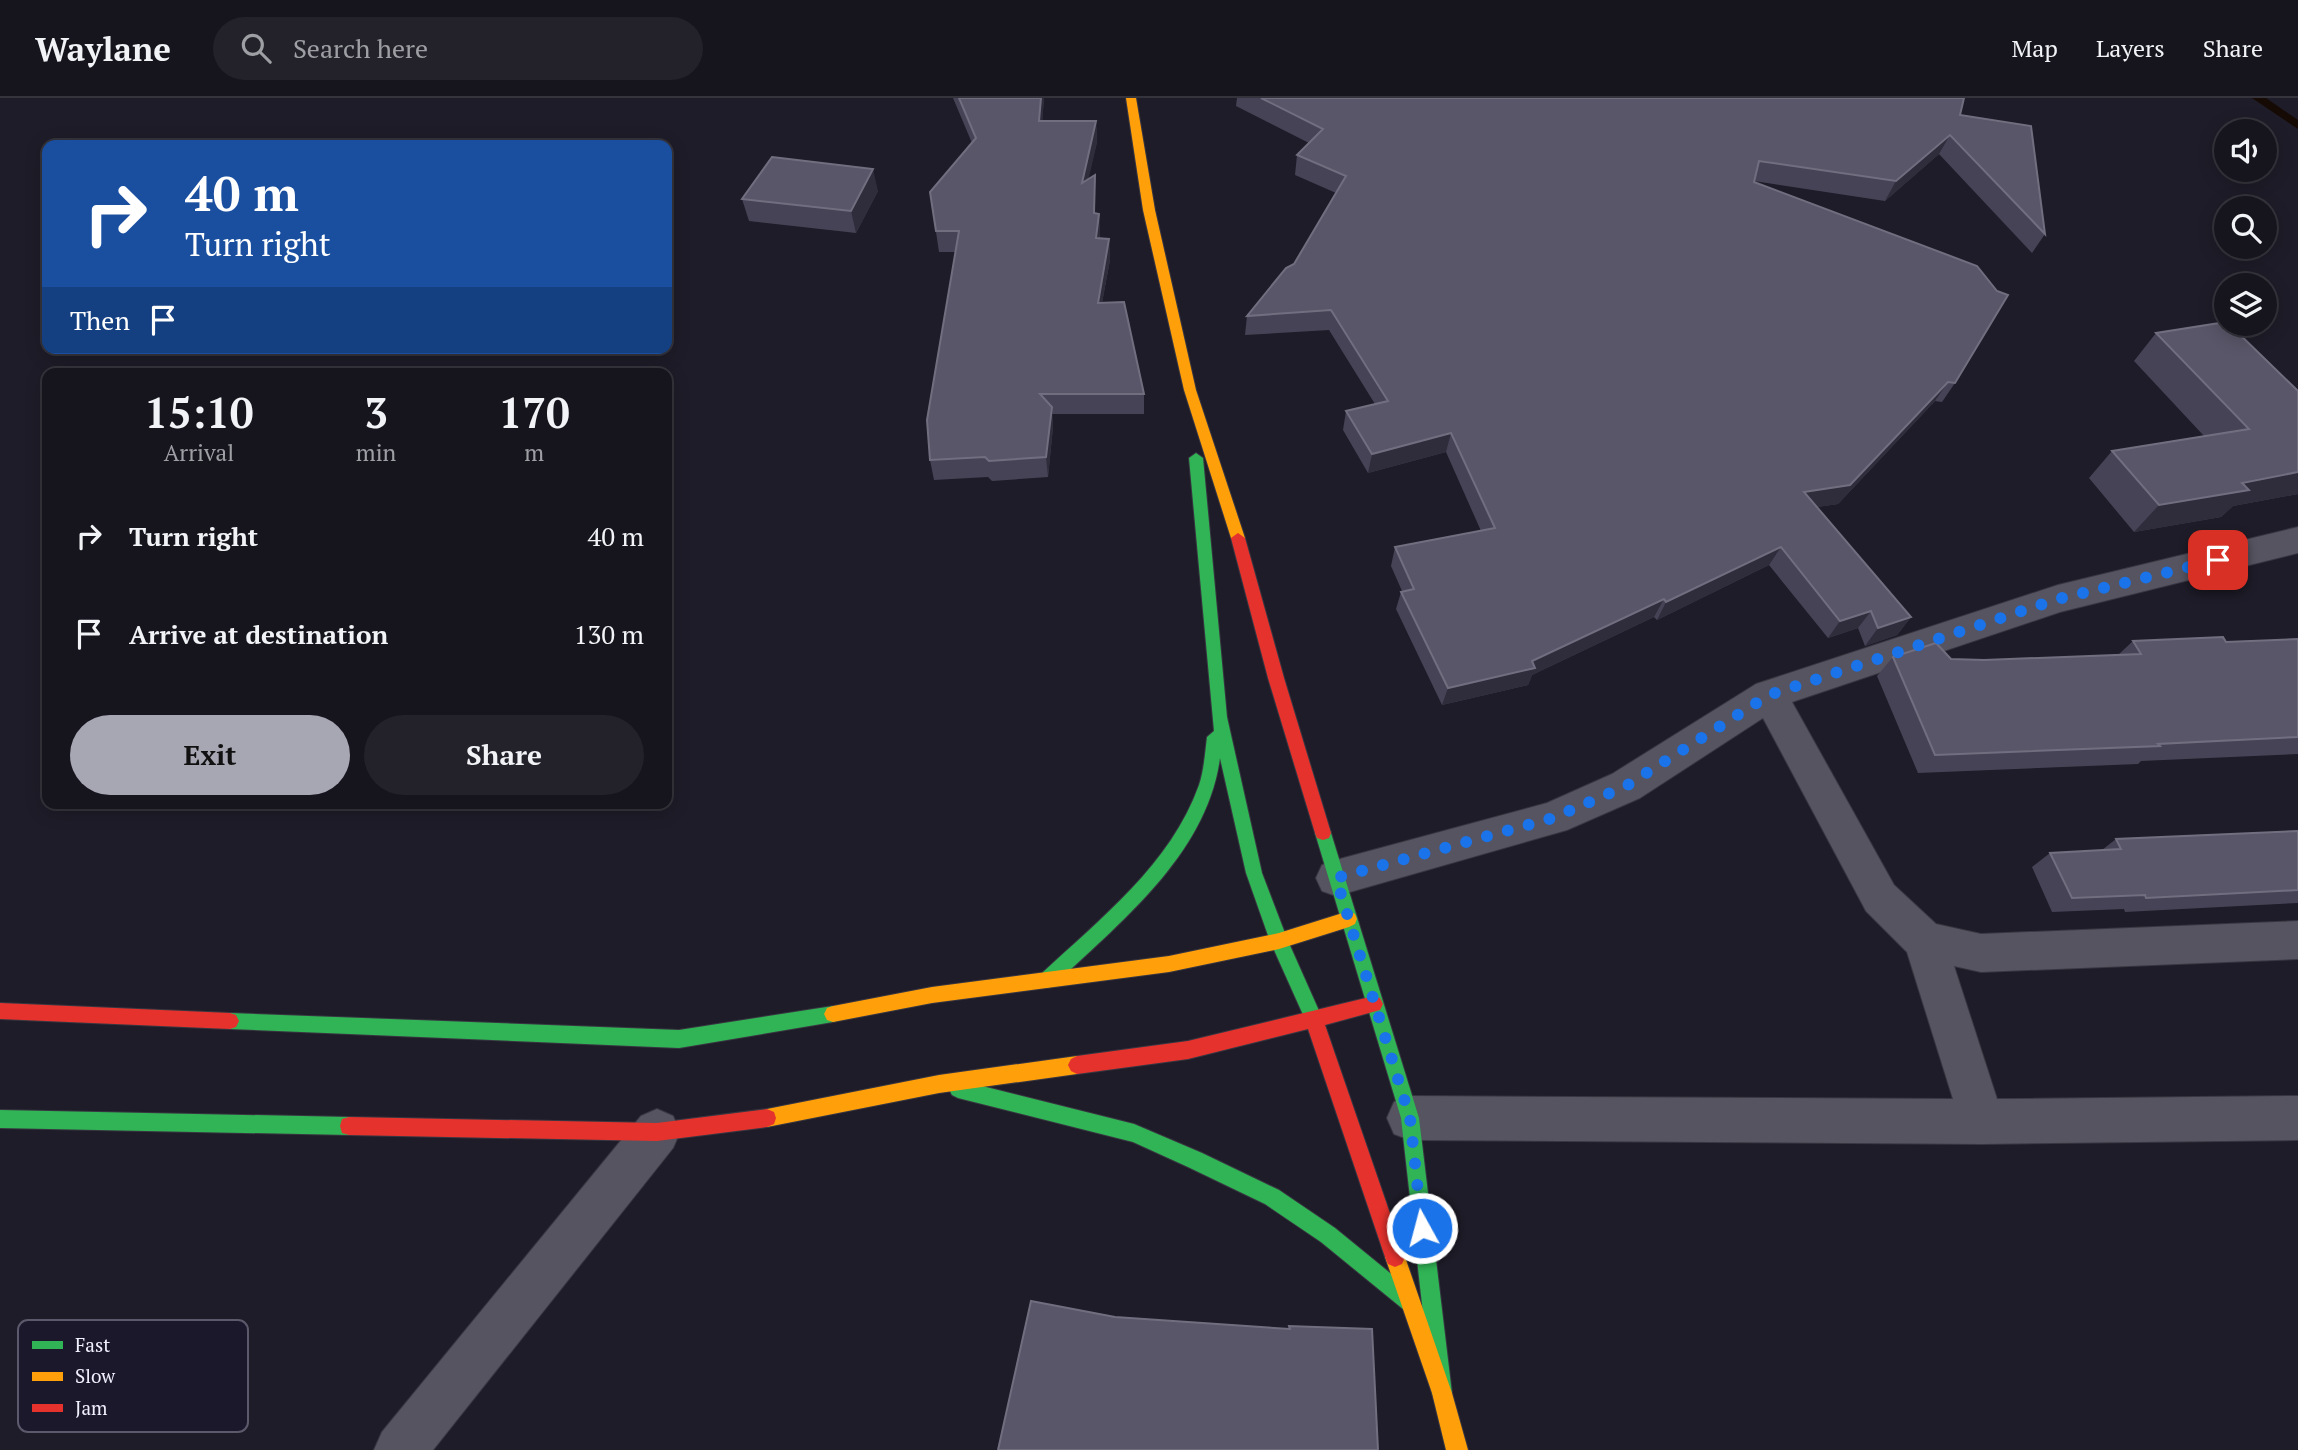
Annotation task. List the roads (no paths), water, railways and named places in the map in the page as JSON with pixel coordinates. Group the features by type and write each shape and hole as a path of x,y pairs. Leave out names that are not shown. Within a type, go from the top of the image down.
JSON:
{"street":[{"path":"1131,98 1149,211 1190,390 1235,528 1276,678 1410,1118 1442,1394"},
{"path":"1190,390 1219,717 1254,873 1279,940 1314,1020 1442,1394 1457,1450"},
{"path":"1336,878 1553,818 1626,786 1769,695 2058,599 2298,540"},
{"path":"1769,695 1880,898 1924,941 1982,1122"},
{"path":"1047,980 1151,881 1176,849 1207,787 1219,717"},
{"path":"0,1011 679,1039 773,1026 932,995 1169,964 1279,940 1349,919"},
{"path":"1924,941 1981,953 2298,940"},
{"path":"0,1119 657,1132 774,1117 939,1084 1188,1050 1374,1004"},
{"path":"939,1084 1134,1133 1195,1160 1272,1197 1328,1236 1410,1302"},
{"path":"1410,1118 1982,1122 2298,1118"},
{"path":"400,1450 657,1132"}],"waterway":[{"path":"2258,98 2298,125"}]}
